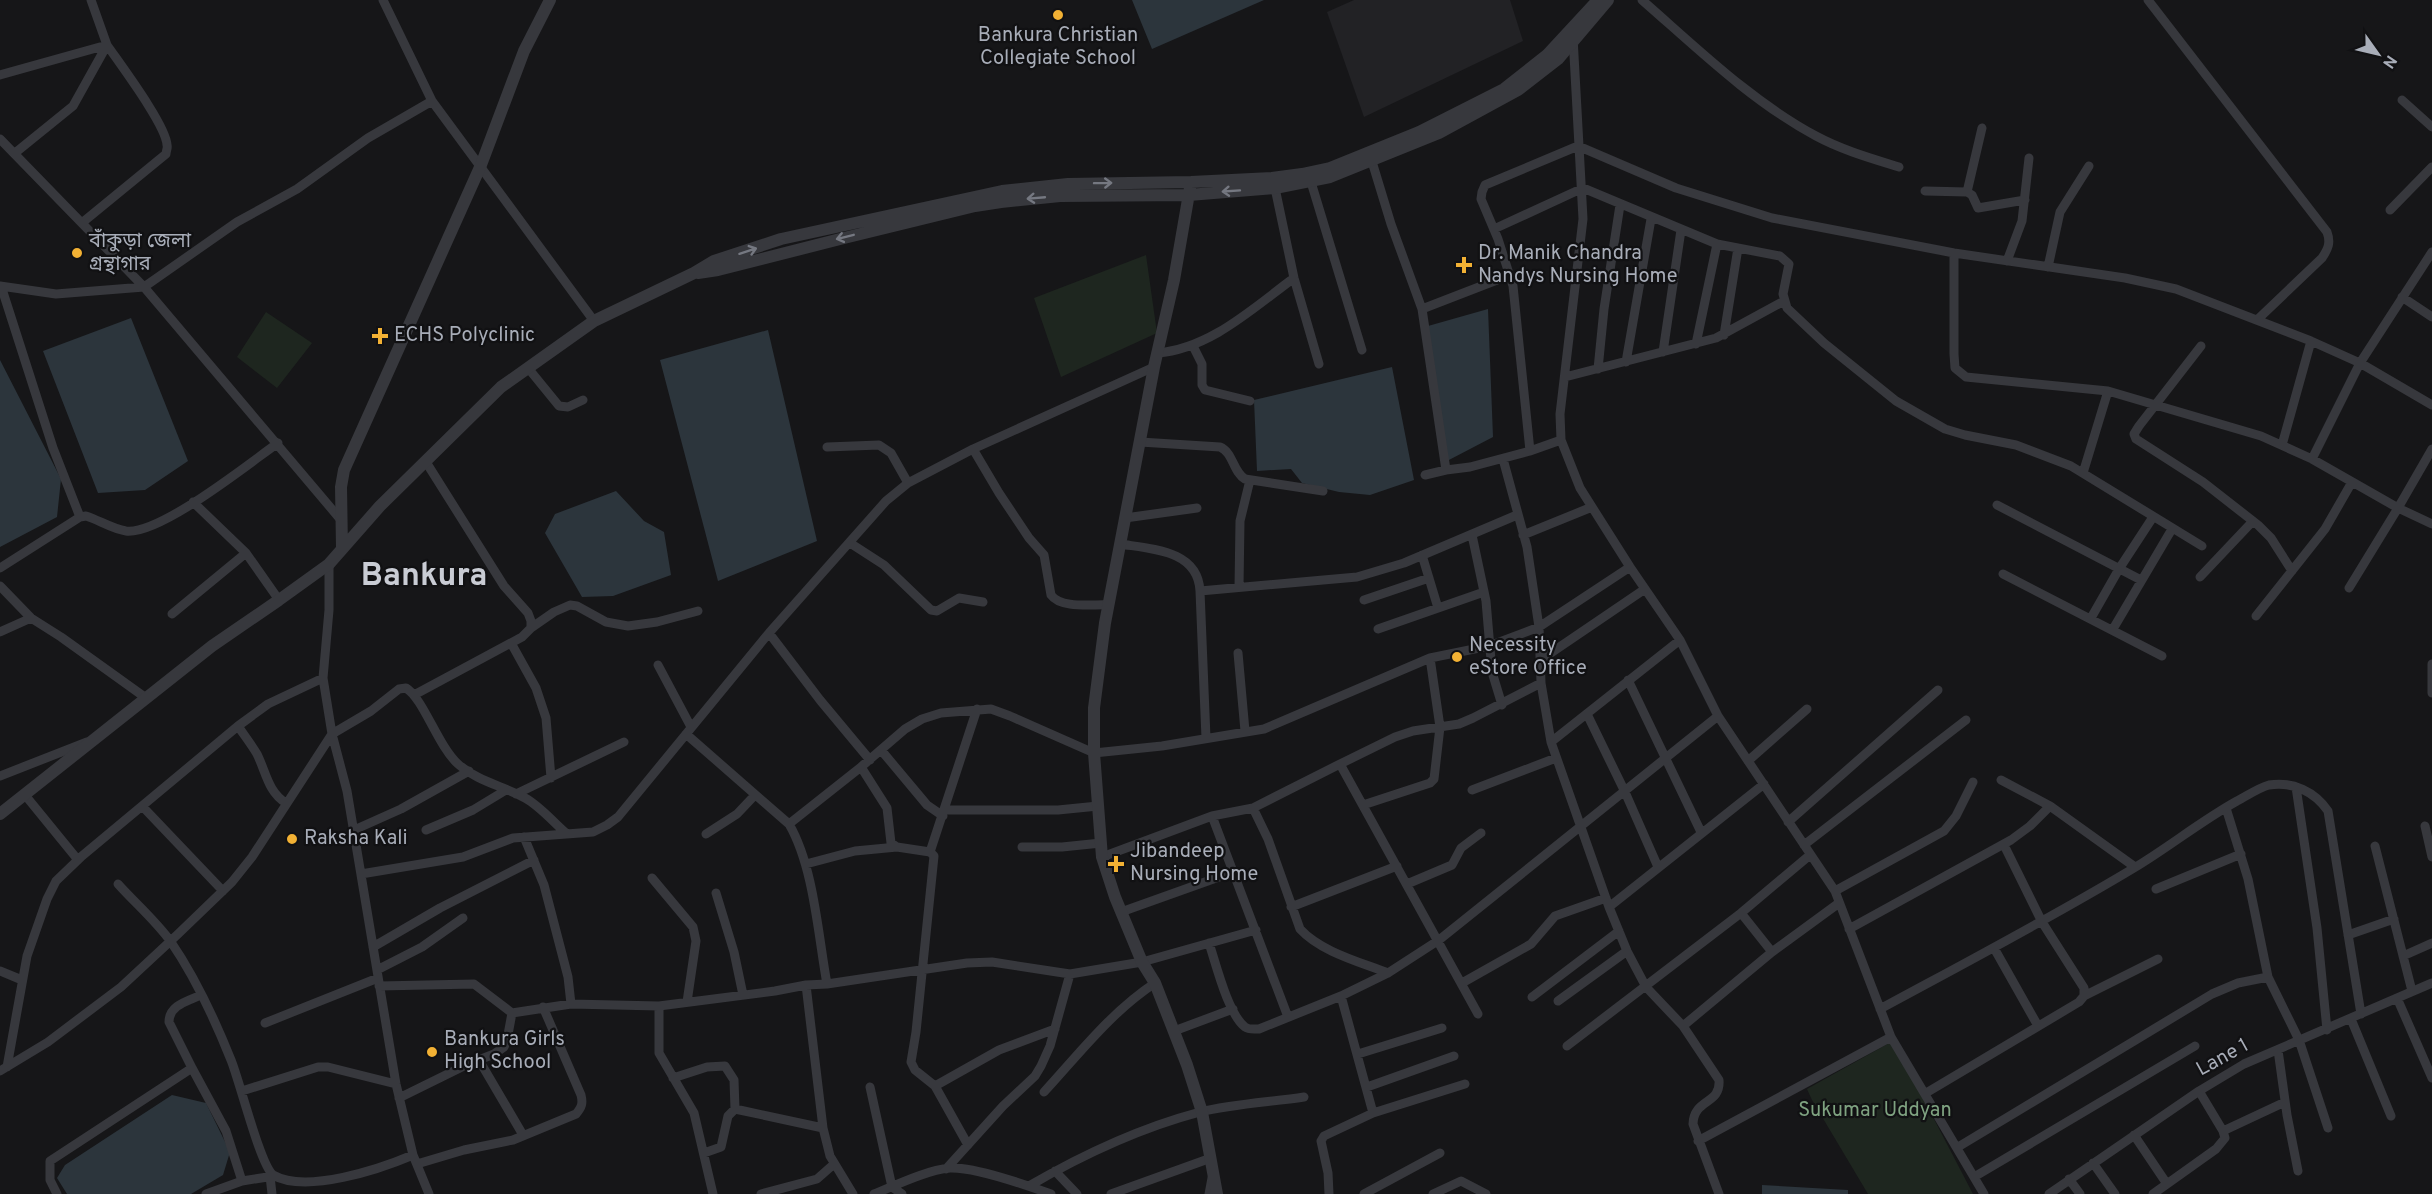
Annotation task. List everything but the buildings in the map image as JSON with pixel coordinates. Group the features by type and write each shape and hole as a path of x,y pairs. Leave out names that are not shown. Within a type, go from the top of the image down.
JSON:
{"street":[{"path":"83,222 163,158 167,145 144,98 107,45 91,0"},
{"path":"383,0 432,101 594,321"},
{"path":"342,548 344,470 481,165 524,51 550,0"},
{"path":"0,814 212,646 329,564 380,506 501,387 594,321 694,273 718,270 975,206 1060,196 1190,188 1275,188 1311,182 1371,157 1439,133 1518,90 1547,70 1598,0"},
{"path":"1608,0 1573,36 1584,219 1560,414 1561,440 1580,488 1680,640 1718,716 1835,891 1892,1037 1984,1194"},
{"path":"1642,0 1707,57 1781,115 1818,137 1856,154 1899,166"},
{"path":"2148,0 2327,232 2330,239 2329,248 2322,258 2257,320"},
{"path":"0,75 107,45"},
{"path":"15,153 73,106 107,45"},
{"path":"2402,100 2432,127"},
{"path":"80,516 53,448 1,286 56,294 144,287 237,222 297,189 368,138 432,101"},
{"path":"1967,192 1983,128"},
{"path":"0,139 144,287 341,520"},
{"path":"1530,451 1510,275 1481,199 1482,192 1485,185 1578,146 1676,188 1772,218 1954,253 2151,282 2176,289 2311,341 2360,363 2432,405"},
{"path":"1190,188 1302,174 1371,157"},
{"path":"1371,157 1391,224 1422,309 1446,470"},
{"path":"2007,261 2022,221 2030,158"},
{"path":"2048,267 2060,212 2090,166"},
{"path":"2390,210 2432,167"},
{"path":"1311,182 1362,350"},
{"path":"1190,188 1174,280 1154,367 1109,605 1094,708 1094,753 1102,857 1121,912 1142,962 1155,983 1174,1031 1202,1112 1217,1194"},
{"path":"1275,188 1294,278 1319,364"},
{"path":"1494,229 1583,189 1651,219 1717,244 1780,256 1786,260 1789,272 1783,294 1787,308 1824,343 1896,401 1945,429 2016,445 2083,472 2202,546"},
{"path":"1925,190 1967,192 1972,195 1978,208 2025,200"},
{"path":"1598,369 1604,309 1620,205"},
{"path":"1626,362 1651,219"},
{"path":"1663,352 1681,230"},
{"path":"1696,344 1717,244"},
{"path":"1724,335 1738,248"},
{"path":"1954,253 1954,368 1966,377 2108,391 2261,436 2312,459 2398,508 2432,524"},
{"path":"2312,459 2360,363 2431,256"},
{"path":"1422,309 1510,275"},
{"path":"1157,353 1174,352 1193,346 1225,328 1294,278"},
{"path":"2402,297 2432,316"},
{"path":"1564,377 1724,335 1784,301"},
{"path":"2282,446 2311,341"},
{"path":"2201,345 2134,434 2136,439 2203,482 2253,521 2271,538 2292,571"},
{"path":"1193,346 1202,364 1202,385 1205,390 1250,401"},
{"path":"361,874 462,857 513,838 593,832 618,817 769,633 886,501 908,483 972,449 1154,367"},
{"path":"528,368 559,406 568,406 583,400"},
{"path":"2083,472 2108,391"},
{"path":"1425,475 1503,459 1561,440"},
{"path":"1140,442 1220,447 1225,449 1240,476 1250,480 1323,491"},
{"path":"0,568 80,516 86,516 126,531 173,516 278,443"},
{"path":"827,447 879,445 891,453 908,483"},
{"path":"972,449 1029,538 1044,555 1051,595 1055,600 1063,603 1109,605"},
{"path":"2349,588 2432,449"},
{"path":"1503,459 1523,535 1539,627 1541,683 1551,742 1608,902 1628,951 1646,987 1683,1026 1719,1080 1716,1096 1697,1107 1693,1115 1698,1141 1719,1194"},
{"path":"426,462 504,586 528,613 531,628"},
{"path":"1239,587 1240,521 1250,480"},
{"path":"2256,616 2325,529 2352,482"},
{"path":"193,502 246,553 279,600"},
{"path":"1997,505 2141,580"},
{"path":"1523,535 1592,507"},
{"path":"1125,518 1197,508"},
{"path":"1200,591 1357,577 1422,555 1517,515"},
{"path":"2091,618 2153,517"},
{"path":"2200,577 2253,521"},
{"path":"2113,629 2172,529"},
{"path":"1472,535 1484,592 1492,672 1502,705"},
{"path":"850,543 884,565 931,610 937,611 959,598 983,602"},
{"path":"1120,544 1174,554 1195,570 1200,580 1206,738"},
{"path":"172,614 246,553"},
{"path":"1422,555 1437,608"},
{"path":"329,564 323,678 332,734 347,791 396,1084 415,1160 429,1194"},
{"path":"789,824 870,760 905,729 922,719 941,713 977,709 991,710 1094,753 1162,746 1245,732 1277,724 1430,658 1489,646 1539,627 1630,567"},
{"path":"2003,574 2162,656"},
{"path":"1364,600 1429,578"},
{"path":"0,586 31,618 146,698"},
{"path":"1539,661 1645,589"},
{"path":"1378,629 1484,592"},
{"path":"414,694 522,638 531,628 554,612 570,605 577,606 606,622 628,626 657,622 698,611"},
{"path":"0,632 31,618"},
{"path":"769,633 870,760"},
{"path":"1551,742 1680,640"},
{"path":"511,644 542,704 546,718 551,778"},
{"path":"1238,653 1245,732"},
{"path":"1363,806 1430,783 1436,772 1440,727 1430,658"},
{"path":"2432,664 2432,693"},
{"path":"658,665 688,730 755,795 789,824 798,839 806,864 827,984"},
{"path":"4,1069 27,956 47,899 56,882 141,806 238,726 268,704 323,678"},
{"path":"1628,680 1701,832"},
{"path":"1102,857 1212,816 1253,808 1395,737 1413,731 1459,724 1502,705 1541,683"},
{"path":"4,1069 48,1042 112,994 223,891 252,857 332,734 371,711 399,689 406,688 414,694 443,747 459,765 528,800 567,834"},
{"path":"1788,822 1938,690"},
{"path":"930,852 977,709"},
{"path":"1748,761 1807,709"},
{"path":"1587,714 1626,792 1658,867"},
{"path":"1209,943 1233,1009 1244,1026 1250,1030 1259,1029 1341,996 1388,973 1438,940 1626,792 1718,716"},
{"path":"1804,845 1966,720"},
{"path":"238,726 256,752 272,790 279,799 286,803"},
{"path":"0,776 98,737"},
{"path":"516,794 624,742"},
{"path":"881,750 927,805 944,813 1058,810 1098,806"},
{"path":"1472,790 1556,758"},
{"path":"1340,764 1478,1014"},
{"path":"861,767 887,808 889,839 897,847"},
{"path":"354,830 401,809 469,771"},
{"path":"2001,780 2050,806 2135,867"},
{"path":"1835,891 1944,831 1951,825 1973,782"},
{"path":"1462,983 1531,944 1555,916 1608,902 1658,867 1764,784"},
{"path":"1880,1009 2042,922 2135,867 2226,808 2269,785 2296,787 2314,795 2328,811 2361,1014"},
{"path":"2296,787 2317,928 2327,1030"},
{"path":"426,830 472,810 506,790"},
{"path":"26,795 78,860"},
{"path":"706,834 736,814 755,795"},
{"path":"141,806 223,891"},
{"path":"1849,929 2004,844 2030,826 2050,806"},
{"path":"1253,808 1268,839 1300,929 1307,937 1388,973"},
{"path":"2226,808 2248,879 2268,977 2300,1041 2328,1128"},
{"path":"1212,816 1288,1017"},
{"path":"2426,826 2432,857"},
{"path":"1407,884 1452,864 1461,848 1481,833"},
{"path":"524,837 544,885 568,977 571,1004"},
{"path":"1022,847 1062,847 1101,843"},
{"path":"2004,844 2042,922 2084,988 2084,996"},
{"path":"2375,846 2412,991"},
{"path":"806,864 855,851 897,847 930,852 934,856 911,1062 915,1070 935,1086 968,1145"},
{"path":"2156,889 2241,854"},
{"path":"1567,1046 1741,913 1810,855"},
{"path":"373,946 440,908 534,860"},
{"path":"1291,907 1397,866"},
{"path":"1121,912 1233,872"},
{"path":"652,878 693,927 695,933 696,941 687,1002"},
{"path":"118,884 170,941 201,995 231,1059 263,1158 272,1176 272,1194"},
{"path":"716,893 734,952 743,995"},
{"path":"1683,1026 1772,952 1839,903"},
{"path":"1741,913 1772,952"},
{"path":"265,1023 378,978 463,918"},
{"path":"2348,935 2394,919"},
{"path":"378,978 474,984 512,1013 571,1004 659,1006 967,963 992,962 1070,974 1142,962 1256,930"},
{"path":"1532,997 1619,931"},
{"path":"2403,956 2432,943"},
{"path":"1994,948 2038,1026"},
{"path":"1558,1001 1628,951"},
{"path":"1926,1093 2079,1002 2084,996 2158,959"},
{"path":"0,971 22,980"},
{"path":"946,1169 1003,1106 1035,1076 1047,1056 1070,974"},
{"path":"1958,1147 2212,994 2238,983 2268,977"},
{"path":"1044,1092 1116,1012 1155,983"},
{"name":"Lane 1","path":"2049,1194 2199,1091 2244,1064 2432,983"},
{"path":"806,985 823,1128 834,1164 853,1194"},
{"path":"201,995 175,1007 169,1017 169,1022 226,1131 242,1181"},
{"path":"1341,996 1374,1113"},
{"path":"2397,998 2432,1078"},
{"path":"659,1006 659,1053 694,1113 714,1194"},
{"path":"206,1194 242,1181 272,1176 296,1183 328,1184 415,1160 513,1140 576,1114 583,1103 543,1007"},
{"path":"1174,1031 1233,1009"},
{"path":"399,1098 494,1054 504,1047 512,1013"},
{"path":"2351,1019 2391,1116"},
{"path":"935,1086 999,1050 1055,1029"},
{"path":"1358,1054 1442,1029"},
{"path":"1698,1141 1892,1037"},
{"path":"1974,1177 2195,1046"},
{"path":"2277,1050 2284,1102 2298,1172"},
{"path":"1367,1087 1454,1056"},
{"path":"478,1060 523,1135"},
{"path":"673,1077 707,1067 724,1066 734,1080 735,1109 728,1116 721,1147 704,1153"},
{"path":"242,1091 318,1067 328,1067 396,1084"},
{"path":"57,1194 50,1180 50,1161 192,1068"},
{"path":"1329,1194 1328,1173 1322,1148 1324,1136 1374,1113 1465,1084"},
{"path":"870,1087 892,1187 902,1194"},
{"path":"2152,1194 2216,1149 2224,1137 2223,1131 2199,1091"},
{"path":"1029,1186 1055,1171 1131,1136 1202,1112 1304,1096"},
{"path":"2223,1131 2284,1102"},
{"path":"735,1109 823,1128"},
{"path":"2134,1136 2167,1184"},
{"path":"1364,1194 1440,1154"},
{"path":"1111,1194 1211,1158"},
{"path":"2093,1163 2115,1194"},
{"path":"761,1194 817,1179 834,1164"},
{"path":"874,1194 946,1169 984,1174 1051,1194"},
{"path":"1055,1171 1077,1194"},
{"path":"1209,1194 1212,1175"},
{"path":"2069,1179 2080,1194"},
{"path":"1433,1194 1461,1181 1486,1194"}],"shaded area":[{"path":"1132,0 1264,0 1152,49"},
{"path":"1354,0 1510,0 1523,41 1364,117 1327,12"},
{"path":"1488,309 1493,437 1447,461 1428,326"},
{"path":"131,318 188,461 145,490 98,493 43,351"},
{"path":"768,330 817,541 718,581 660,360"},
{"path":"0,360 61,479 57,517 0,547"},
{"path":"1392,367 1414,480 1370,495 1339,492 1302,483 1291,469 1257,471 1254,400"},
{"path":"616,491 644,521 664,532 671,575 613,596 582,597 545,533 555,514"},
{"path":"172,1095 206,1103 230,1152 223,1175 191,1194 67,1194 57,1178 65,1165"},
{"path":"1762,1185 1848,1190 1848,1194 1762,1194"}],"green space":[{"path":"1146,255 1157,333 1061,377 1034,298"},
{"path":"266,312 312,343 277,388 237,357"},
{"name":"Sukumar Uddyan","path":"1891,1042 1912,1077 1973,1194 1868,1194 1812,1100 1807,1089"}],"place":[{"name":"Bankura Christian Collegiate School","path":"1058,15"},
{"name":"বাঁকুড়া জেলা গ্ৰন্থাগার","path":"77,253"},
{"name":"Dr. Manik Chandra Nandys Nursing Home","path":"1464,265"},
{"name":"ECHS Polyclinic","path":"380,336"},
{"name":"Necessity eStore Office","path":"1457,657"},
{"name":"Raksha Kali","path":"292,839"},
{"name":"Jibandeep Nursing Home","path":"1116,864"},
{"name":"Bankura Girls High School","path":"432,1052"}],"district":[{"name":"Bankura","path":"424,577"}]}
